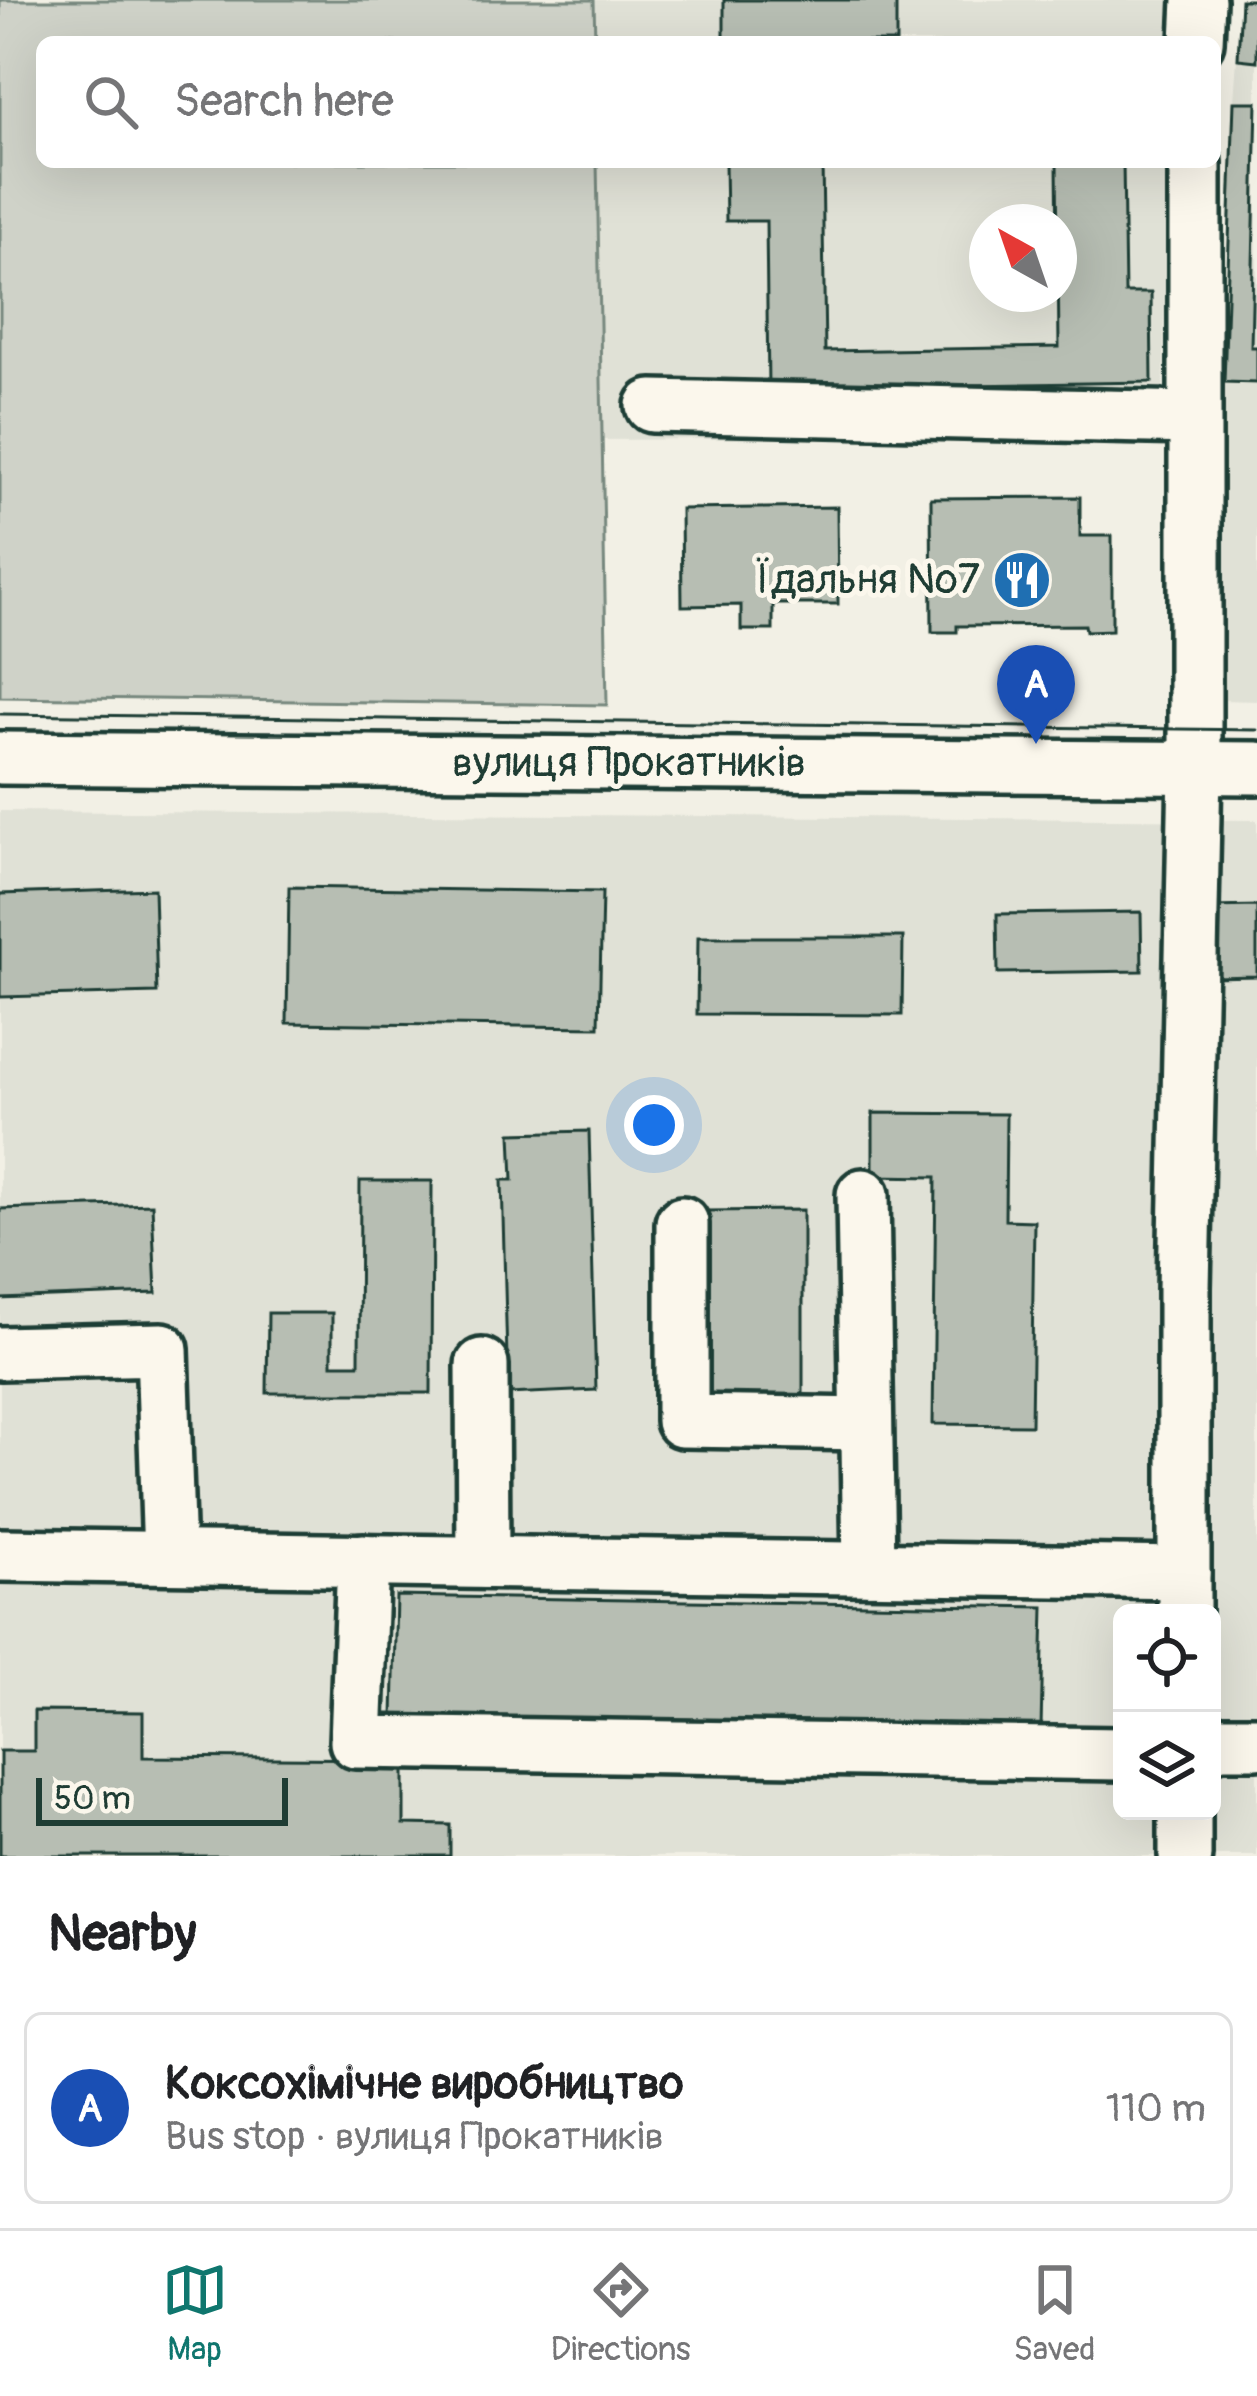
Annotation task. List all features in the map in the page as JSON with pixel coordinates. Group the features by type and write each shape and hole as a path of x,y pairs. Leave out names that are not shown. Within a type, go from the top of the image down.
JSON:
{"street":[{"path":"1197,36 1199,0"},
{"path":"0,1555 869,1568 1184,1593 1184,1265 1195,768 1196,168"},
{"path":"652,406 1194,418"},
{"name":"вулиця Прокатників","path":"0,758 1257,768"},
{"path":"863,1195 869,1568"},
{"path":"682,1223 682,1421 866,1424"},
{"path":"0,1353 162,1349 169,1557"},
{"path":"482,1365 483,1562"},
{"path":"363,1560 356,1742 1113,1754"},
{"path":"1221,1742 1257,1742"},
{"path":"1185,1820 1185,1856"}],"shaded area":[{"path":"0,0 594,0 595,36 36,36 36,168 597,168 607,705 0,697"},
{"path":"594,0 1170,0 1169,36 595,36"},
{"path":"1241,0 1257,0 1257,701 1220,700 1224,382"},
{"path":"597,168 1167,168 1163,434 602,440"},
{"path":"0,811 1257,820 1257,1856 0,1856"}],"building":[{"path":"724,0 896,0 896,36 724,36"},
{"path":"1241,0 1257,0 1257,61 1238,59"},
{"path":"1234,102 1257,102 1251,347 1257,347 1257,383 1224,382"},
{"path":"725,168 822,168 825,351 1059,347 1059,312 1077,312 1077,204 1057,204 1057,168 1123,168 1125,293 1151,293 1152,382 768,388 766,221 726,221"},
{"name":"Їдальня №7","path":"1080,497 1080,536 1112,536 1112,630 1086,631 1085,625 957,626 957,632 932,632 931,498"},
{"path":"837,507 838,604 773,604 773,630 741,630 741,605 682,606 681,509"},
{"path":"289,887 602,892 599,1027 287,1023"},
{"path":"154,889 157,993 0,997 0,894"},
{"path":"1257,906 1257,976 1212,977 1211,907"},
{"path":"1141,912 1142,971 998,973 997,914"},
{"path":"698,937 903,937 902,1015 697,1014"},
{"path":"873,1113 1006,1114 1005,1220 1034,1221 1031,1425 933,1424 936,1177 873,1176"},
{"path":"589,1131 596,1390 508,1394 502,1180 513,1180 511,1133"},
{"path":"360,1181 432,1181 431,1393 267,1393 268,1313 332,1313 332,1364 359,1364"},
{"path":"152,1204 156,1293 0,1299 0,1209"},
{"path":"803,1210 803,1395 706,1396 705,1211"},
{"path":"396,1596 1044,1607 1041,1728 393,1717"},
{"path":"34,1711 143,1712 143,1757 404,1759 404,1824 450,1825 450,1856 0,1856 0,1751 34,1751"}],"tram line":[{"path":"0,714 1257,730"}],"place":[{"name":"Їдальня №7","path":"1022,580"},
{"name":"Коксохімічне виробництво","path":"1036,744"}]}
